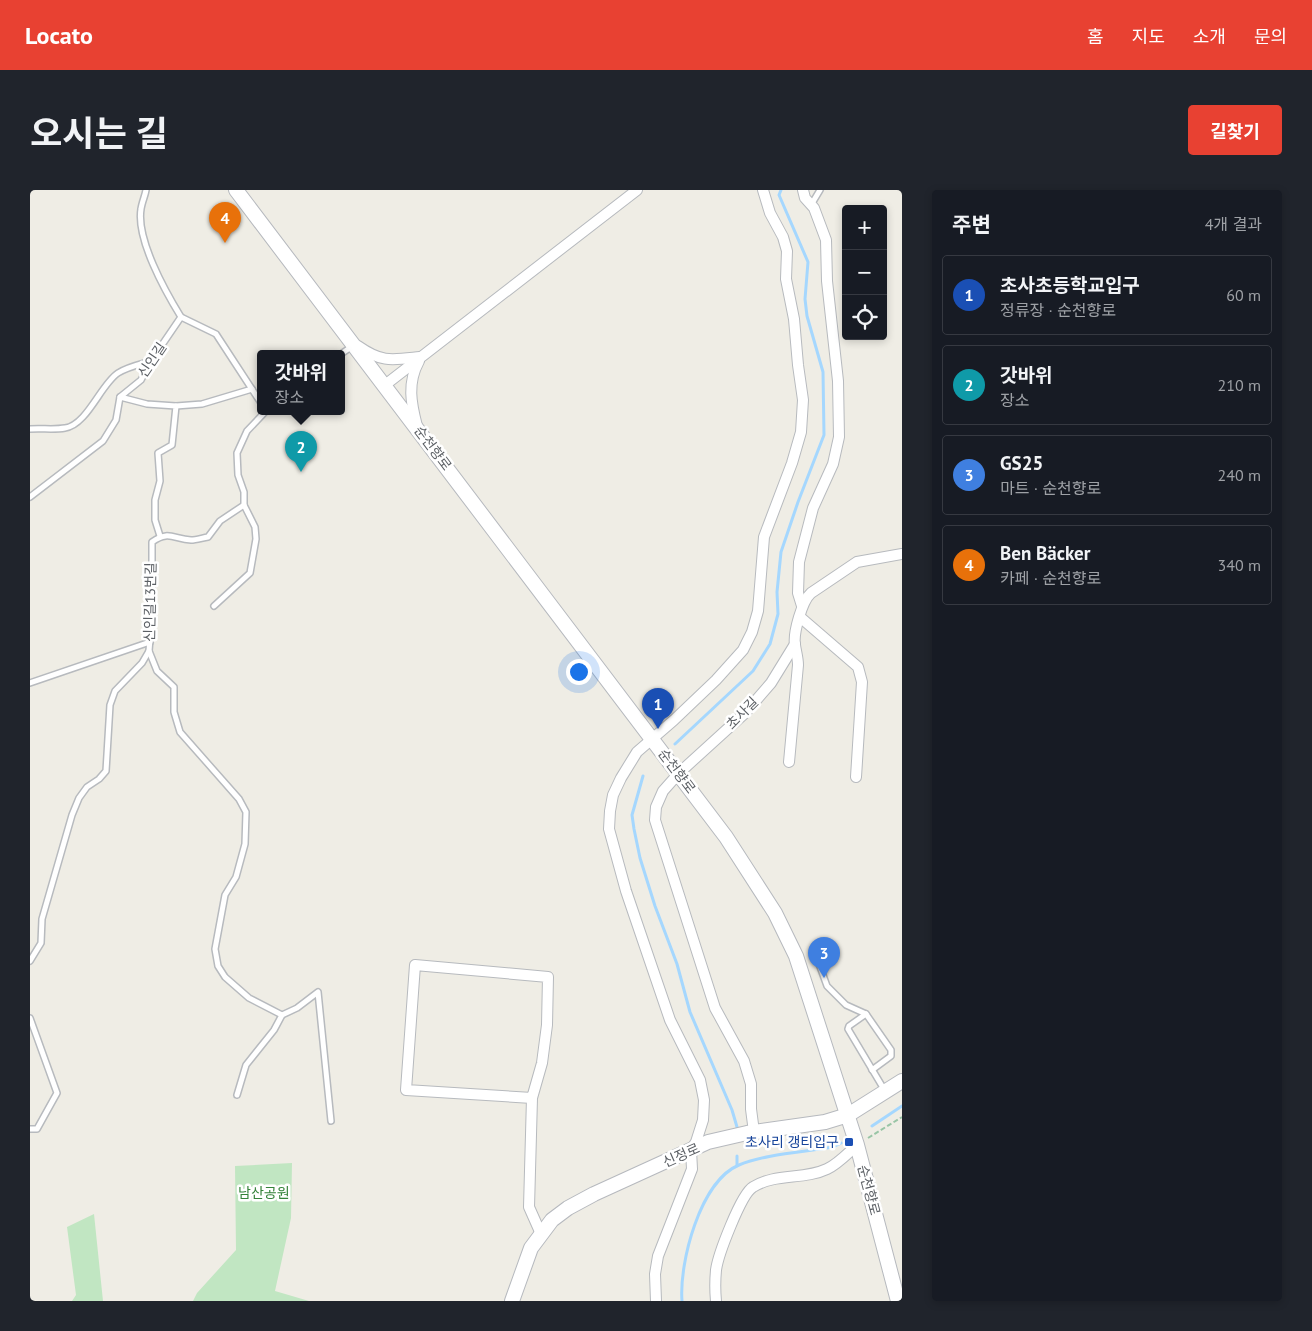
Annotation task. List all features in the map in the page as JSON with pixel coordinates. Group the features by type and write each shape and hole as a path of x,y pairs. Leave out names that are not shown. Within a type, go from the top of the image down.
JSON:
{"main road":[{"name":"순천향로","path":"236,190 726,837 775,914 796,956 848,1115 898,1301"},
{"name":"신정로","path":"512,1301 531,1248 552,1220 568,1208 594,1194 708,1142 754,1132 824,1122 848,1115 902,1081"}],"street":[{"path":"385,385 637,190"},
{"path":"656,1301 655,1274 658,1256 692,1169 691,1150 696,1142 703,1120 704,1100 700,1080 670,1020 657,986 626,891 609,829 613,795 637,752 716,680 743,650 752,632 758,611 764,537 792,463 801,432 803,400 794,319 786,279 787,251 784,237 770,213 763,190"},
{"path":"802,606 798,594 799,562 813,508 832,464 839,437 838,381 827,281 826,240 811,205 805,198 803,190"},
{"path":"353,343 372,356 390,360 421,356"},
{"path":"417,427 411,401 411,384 414,370 421,356"},
{"path":"789,762 798,665 798,653 795,644 802,606 806,598 857,562 902,554"},
{"path":"800,617 858,667 862,682 856,777"},
{"name":"초사길","path":"754,1132 751,1084 744,1061 716,1008 655,820 656,807 663,790 678,773 745,713 771,683 795,644"},
{"path":"532,1098 406,1090 416,965 548,977 545,1044 542,1063 532,1098 529,1207 541,1234"},
{"path":"716,1301 714,1291 716,1269 720,1254 739,1206 751,1188 764,1182 813,1174 829,1168 857,1145"}],"lane":[{"path":"146,190 141,208 141,224 154,269 181,317 216,334 257,397"},
{"path":"811,205 820,190"},
{"name":"신인길","path":"120,397 141,380 151,361 181,317"},
{"path":"345,350 353,343"},
{"path":"30,429 67,428 97,401 108,383 118,372 151,361"},
{"path":"30,497 103,441 116,420 120,397 147,404 176,406 202,404 252,389"},
{"path":"176,406 172,445 158,453 160,481 155,500 155,520 160,536 170,535 192,540 208,537 220,521 244,505"},
{"path":"214,606 250,573 256,539 255,527 244,505 244,492 238,475 237,452 247,431 262,415"},
{"name":"신인길13번길","path":"30,961 40,943 42,919 72,815 86,787 106,771 110,705 115,691 142,663 149,651 152,614 152,542 160,536"},
{"path":"30,683 150,642"},
{"path":"149,651 157,671 174,687 174,712 180,732 239,799 246,812 245,844 236,877 225,895 215,949 218,966 225,977 249,998 282,1015"},
{"path":"819,964 827,986 846,1005 866,1014 892,1053 891,1056 872,1070"},
{"path":"237,1094 246,1065 274,1030 282,1015 297,1008 318,992 331,1121"},
{"path":"866,1014 848,1027 885,1092"},
{"path":"30,1018 57,1093 37,1129 30,1129"}],"path":[{"path":"857,1145 902,1117"}],"green space":[{"name":"남산공원","path":"292,1163 291,1218 275,1291 309,1301 193,1301 197,1293 236,1250 235,1166"},
{"path":"94,1214 103,1301 72,1301 76,1295 67,1227"}],"waterway":[{"path":"675,744 753,671 770,644 778,614 777,592 781,552 824,435 823,372 807,316 805,299 808,262 779,195 781,190"},
{"path":"643,776 632,815 640,858 655,906 677,964 690,1012 732,1110 737,1127"},
{"path":"872,1126 902,1106"},
{"path":"682,1301 684,1266 688,1245 703,1205 713,1188 725,1174 749,1161 833,1147 841,1143"},
{"path":"737,1156 737,1165"}],"place":[{"name":"Ben Bäcker","path":"225,243"},
{"name":"갓바위","path":"301,472"},
{"name":"초사초등학교입구","path":"658,729"},
{"name":"GS25","path":"824,978"},
{"name":"초사리 갱티입구","path":"849,1142"}]}
